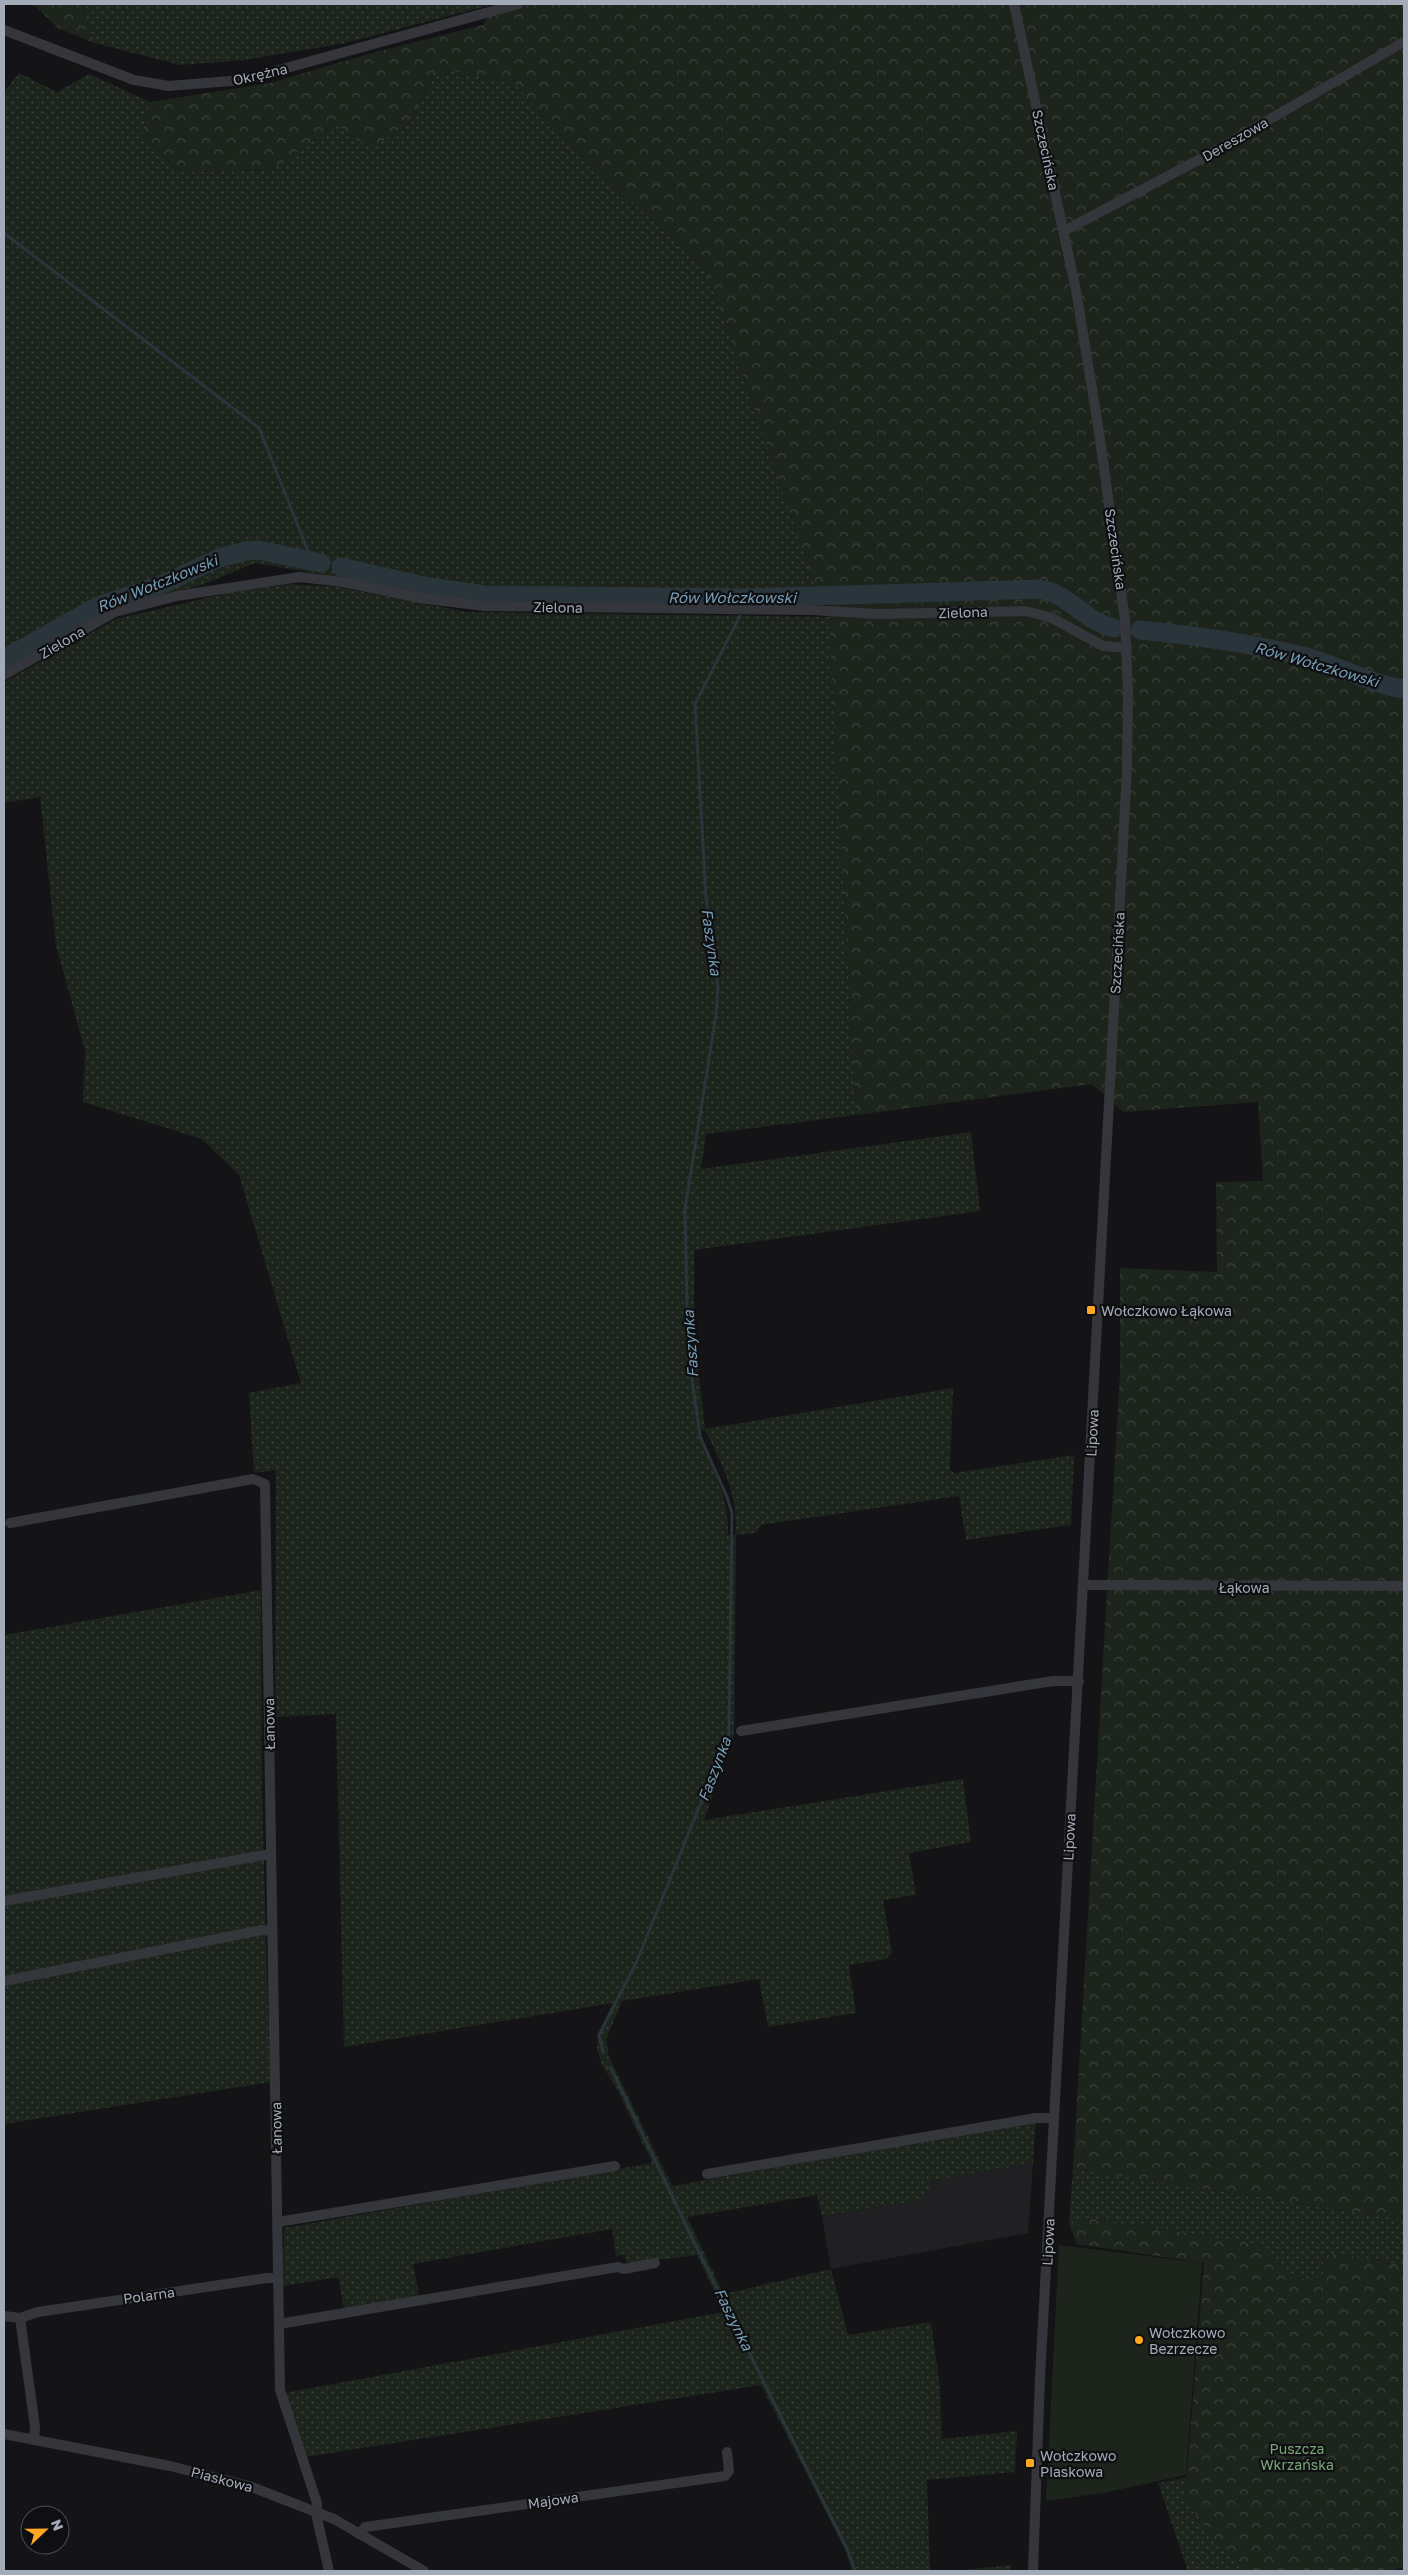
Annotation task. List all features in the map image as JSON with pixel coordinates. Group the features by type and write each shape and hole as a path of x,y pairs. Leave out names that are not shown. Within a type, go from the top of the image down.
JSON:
{"street":[{"name":"Okrężna","path":"4,30 134,80 169,86 243,80 518,4"},
{"name":"Szczecińska","path":"1014,4 1079,307 1122,596 1126,648 1127,770 1110,1103"},
{"name":"Dereszowa","path":"1064,230 1204,158 1404,42"},
{"name":"Zielona","path":"4,674 115,612 177,596 298,577 343,582 420,598 484,606 811,610 878,614 1026,611 1052,618 1103,646 1126,648"},
{"name":"Lipowa","path":"1033,2571 1038,2427 1054,2118 1110,1103"},
{"name":"Łanowa","path":"10,1523 253,1480 264,1484 280,2390 316,2503 329,2571"},
{"name":"Łąkowa","path":"1084,1585 1404,1586"},
{"path":"741,1731 1053,1680 1078,1681"},
{"path":"4,1901 271,1854"},
{"path":"4,1981 262,1930 272,1931"},
{"path":"707,2174 1036,2118 1054,2118"},
{"path":"278,2222 615,2166"},
{"path":"279,2324 618,2267 624,2269 655,2263"},
{"name":"Polarna","path":"4,2316 20,2318 47,2310 267,2278 278,2278"},
{"path":"20,2318 35,2427 34,2440"},
{"name":"Piaskowa","path":"4,2434 213,2475 317,2511 424,2571"},
{"name":"Majowa","path":"359,2534 365,2527 725,2476 729,2470 727,2452"}],"shaded area":[{"path":"1033,2163 1028,2233 831,2269 822,2216 921,2200 931,2181"}],"green space":[{"path":"33,4 83,4 94,43 58,28"},
{"path":"83,4 495,4 345,43 244,60 180,65 94,43"},
{"path":"495,4 1404,4 1404,2219 1073,2169 1120,1373 1120,1268 1217,1272 1216,1182 1263,1181 1258,1102 1123,1112 1092,1084 856,1115 828,603 817,591 707,271 577,151 515,84 453,71 434,77 408,123 371,149 336,124 272,170 179,172 142,133 150,102 270,83 376,52 483,25"},
{"path":"453,71 515,84 577,151 707,271 817,591 828,603 461,598 255,563 199,586 115,606 4,668 4,92 19,73 57,92 89,74 150,102 142,133 179,172 272,170 336,124 408,123 434,77"},
{"path":"290,584 338,587 467,612 829,617 856,1115 706,1134 701,1169 971,1132 980,1211 694,1250 694,1334 705,1429 953,1388 950,1470 954,1473 1074,1455 1071,1525 966,1540 959,1496 761,1525 755,1533 736,1535 734,1735 704,1820 963,1779 971,1842 909,1853 916,1895 883,1900 892,1952 886,1959 849,1965 856,2013 768,2027 759,1979 622,2001 606,2040 609,2057 672,2186 1036,2121 1033,2163 931,2181 931,2186 921,2200 822,2216 817,2195 687,2217 724,2294 831,2269 848,2335 931,2322 940,2388 942,2439 1017,2431 1015,2472 927,2480 930,2571 852,2571 846,2551 761,2385 305,2457 285,2393 724,2312 697,2255 626,2264 625,2255 616,2256 612,2229 413,2264 419,2296 344,2309 338,2277 283,2286 284,2228 652,2163 618,2091 602,2065 597,2049 598,2035 613,2003 344,2047 336,1714 275,1717 276,1470 254,1473 249,1393 301,1383 239,1175 202,1139 83,1102 85,1051 56,945 40,797 4,803 4,682 116,619 228,593","holes":["697,1429 705,1430 723,1468 732,1494 735,1507 735,1535 728,1535 722,1492"]},
{"path":"261,1590 262,1796 270,2082 4,2124 4,1635"},
{"path":"1073,2169 1404,2219 1404,2265 1339,2254 1321,2256 1325,2271 1312,2282 1290,2274 1263,2245 1086,2218 1069,2224"},
{"name":"Puszcza Wkrzańska","path":"1086,2218 1264,2245 1290,2274 1312,2282 1325,2271 1321,2256 1339,2254 1404,2265 1404,2567 1390,2571 1250,2571 1215,2543 1185,2497 1204,2263 1077,2244 1069,2224"},
{"path":"1059,2245 1202,2263 1186,2475 1103,2493 1046,2501"},
{"path":"1187,2477 1185,2497 1215,2543 1250,2571 1188,2571 1158,2483"},
{"path":"1011,2565 1011,2571 956,2571"}],"waterway":[{"path":"4,233 259,428 312,561"},
{"name":"Rów Wołczkowski","path":"4,659 98,606 161,585 219,558 246,551 259,550 321,563"},
{"name":"Rów Wołczkowski","path":"341,567 424,586 484,595 746,598 1039,589 1059,596 1094,620 1114,628"},
{"name":"Faszynka","path":"742,605 746,598"},
{"name":"Faszynka","path":"603,2052 599,2035 637,1961 729,1733 732,1513 727,1497 700,1436 688,1351 685,1209 716,1015 718,987 706,898 695,704 740,616"},
{"name":"Rów Wołczkowski","path":"1140,630 1224,640 1286,652 1306,657 1391,687 1404,689"},
{"name":"Faszynka","path":"611,2068 693,2240 848,2551 855,2571"}],"place":[{"name":"Wołczkowo Łąkowa","path":"1091,1310"},
{"name":"Wołczkowo Bezrzecze","path":"1139,2340"},
{"name":"Wołczkowo Piaskowa","path":"1030,2463"}]}
